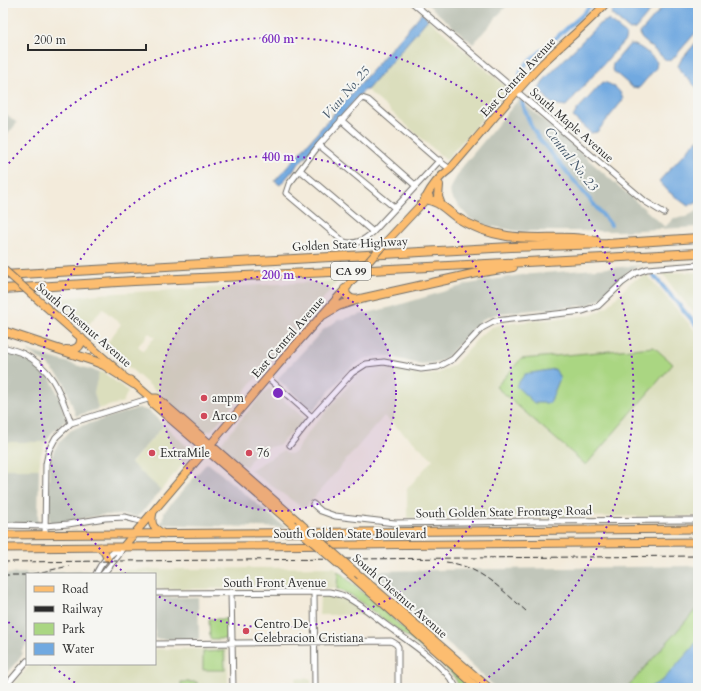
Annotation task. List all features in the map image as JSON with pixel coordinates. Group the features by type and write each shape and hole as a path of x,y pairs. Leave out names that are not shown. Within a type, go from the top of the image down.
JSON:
{"highway":[{"path":"439,185 438,197 441,205"},
{"path":"425,198 436,201 456,216 478,229 508,236 582,238 607,244"},
{"name":"Golden State Highway","path":"3,275 698,238"},
{"name":"CA 99","path":"3,289 134,281 698,253"},
{"path":"323,315 338,306 356,300 477,273 555,260"},
{"path":"347,286 346,295 351,299 356,300"},
{"path":"3,331 100,363 134,384"},
{"path":"63,350 75,350 80,345 81,338"}],"main road":[{"name":"East Central Avenue","path":"123,547 267,378 425,198 445,172 450,169 538,68 583,27 606,3"},
{"name":"East Central Avenue","path":"425,198 431,194 448,175 450,169"},
{"name":"South Chestnut Avenue","path":"3,269 150,398 157,398 292,524 478,688"},
{"name":"South Chestnut Avenue","path":"208,447 300,523 489,688"},
{"path":"153,512 152,525 155,529 164,534"},
{"name":"South Golden State Boulevard","path":"3,535 698,529"},
{"name":"South Golden State Boulevard","path":"3,548 698,542"},
{"path":"100,547 107,558"}],"street":[{"name":"South Maple Avenue","path":"413,3 646,202 664,213"},
{"path":"440,160 373,232 360,242 352,244 344,242 288,195 287,189 289,184 319,145 358,100 364,98 435,158 440,160 450,169"},
{"path":"341,120 416,186"},
{"path":"319,145 395,208"},
{"path":"300,170 373,232"},
{"path":"290,444 352,373 366,364 384,362 421,370 438,367 453,359 482,328 495,321 583,311 598,306 622,283 636,273 648,269 698,265"},
{"path":"3,347 23,354 39,364 50,376 58,388 71,423"},
{"path":"267,378 312,417"},
{"path":"46,535 46,464 47,457 56,437 71,423 150,398"},
{"name":"South Golden State Frontage Road","path":"313,504 321,511 335,516 395,523 698,520"},
{"path":"3,525 45,526 125,517 144,522"},
{"name":"East Central Avenue","path":"96,573 98,568 113,552 123,547"},
{"name":"East Central Avenue","path":"104,573 118,556 123,547"},
{"path":"231,592 233,688"},
{"name":"South Front Avenue","path":"156,594 231,592 337,593 351,600 430,658 448,675 456,688"},
{"path":"314,592 315,688"},
{"path":"156,644 391,641 396,644 398,648 398,688"},
{"path":"4,688 26,662"}],"shaded area":[{"path":"426,3 509,3 473,44"},
{"path":"428,19 508,89 446,160 367,90"},
{"path":"519,99 665,227 674,218 686,217 698,210 698,227 621,231 518,231 489,226 469,218 451,197 450,188 463,166"},
{"path":"3,111 17,123 3,140"},
{"path":"646,265 636,267 627,272 600,299 588,305 500,313 485,318 473,328 447,357 436,363 419,364 387,356 364,359 347,371 314,409 311,409 278,380 279,377 323,330 338,320 392,307 469,284 521,275"},
{"path":"698,272 698,317 673,288 663,273"},
{"path":"647,275 698,334 698,516 407,518 407,489 433,459 384,416 304,509 250,470 283,451 288,454 295,453 306,435 356,377 367,370 384,367 419,375 439,373 455,364 481,335 492,327 504,324 592,315 607,307 632,281"},
{"path":"339,280 211,431 203,432 124,363 123,364 105,346 121,324 103,309 86,327 58,299 99,294","holes":["149,333 155,337 143,351 138,346"]},
{"path":"3,350 18,355 42,369 51,379 60,399 66,420 51,434 46,442 3,442"},
{"path":"26,350 99,372 94,392 98,409 76,416 64,382 46,363"},
{"path":"99,372 104,373 128,391 123,402 98,409 94,392"},
{"path":"269,388 304,418 304,421 298,429 283,440 281,444 256,451 246,467 225,452 220,447 220,444"},
{"path":"139,408 149,411 164,425 131,463 161,490 138,517 126,515 102,515 49,524 49,462 59,443 70,431 78,427"},
{"path":"164,425 193,452 161,490 131,464"},
{"path":"3,442 46,442 41,454 39,469 3,469"},
{"path":"207,463 286,528 161,524 164,512"},
{"path":"3,469 39,469 38,524 11,523 6,529 3,529"},
{"path":"698,566 698,607 627,688 496,688 371,571"},
{"path":"334,567 338,571 337,589 156,589 156,573 110,573 113,570"},
{"path":"89,571 88,573 32,573"},
{"path":"26,573 26,645 21,651 23,653 20,658 3,677 3,574"},
{"path":"320,596 332,596 342,599 351,603 366,615 319,615"},
{"path":"198,597 199,639 156,639 156,598"},
{"path":"156,649 227,649 228,688 11,688 30,665 156,665"},
{"path":"296,678 311,679 311,688 296,688"}],"green space":[{"path":"654,347 673,364 586,465 496,387 521,359"},
{"path":"338,571 472,688 460,688 450,672 435,658 351,595 337,589"},
{"path":"698,607 698,688 627,688"},
{"path":"209,619 228,619 228,636 226,639 210,639"},
{"path":"224,651 225,670 203,670 203,652"},
{"path":"181,682 197,682 197,688 181,688"}],"water":[{"path":"618,3 657,3 635,29 630,30 611,14"},
{"path":"666,3 698,3 698,30 671,61 666,60 641,38 640,33"},
{"path":"422,13 428,19 367,90 364,90 280,185 275,181"},
{"path":"608,20 626,34 625,40 566,106 552,104 539,89 545,79 599,24"},
{"path":"698,40 698,89 681,72 678,66 681,60"},
{"path":"630,44 645,50 657,62 656,68 639,88 632,87 612,70 613,64"},
{"path":"603,82 610,84 619,90 623,100 597,132 591,133 573,117 577,110"},
{"path":"698,139 698,201 688,206 669,192 659,181"},
{"path":"555,369 560,378 550,403 534,403 516,386 525,374"},
{"path":"698,639 698,688 648,688 663,680 692,648"}],"waterway":[{"name":"Central No. 23","path":"520,76 521,70 526,64 581,16 593,3"},
{"name":"Central No. 23","path":"522,102 531,126 540,140 611,225"},
{"name":"Central No. 23","path":"654,276 698,327"}],"railway":[{"path":"3,562 698,556"},
{"path":"446,562 469,568 490,580 526,611"},
{"path":"38,573 69,566"},
{"path":"3,575 26,575"}],"place":[{"name":"ampm","path":"204,398"},
{"name":"Arco","path":"204,416"},
{"name":"ExtraMile","path":"152,453"},
{"name":"76","path":"249,453"},
{"name":"Centro De Celebracion Cristiana","path":"246,631"}],"water label":[{"name":"Viau No. 25","path":"346,93"}]}
